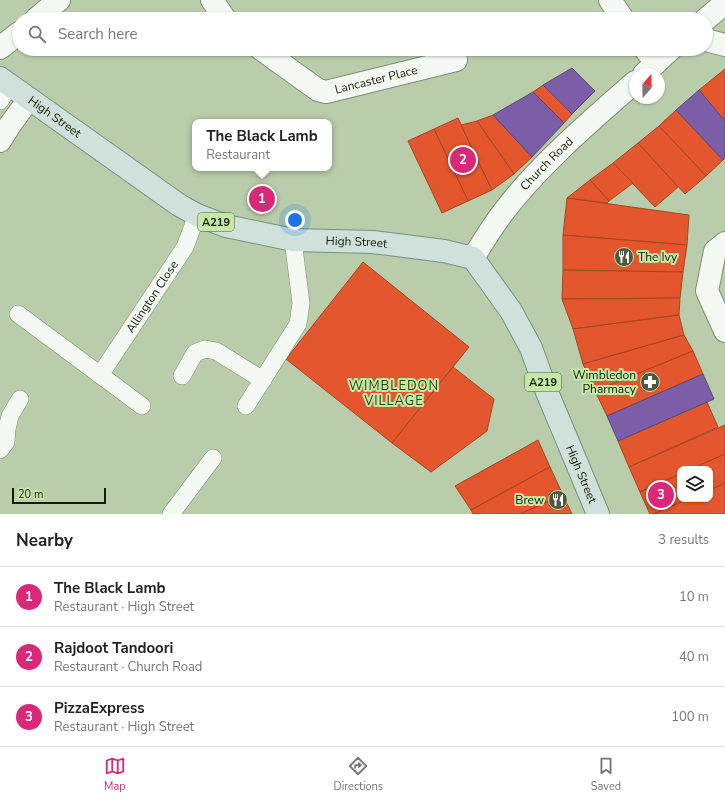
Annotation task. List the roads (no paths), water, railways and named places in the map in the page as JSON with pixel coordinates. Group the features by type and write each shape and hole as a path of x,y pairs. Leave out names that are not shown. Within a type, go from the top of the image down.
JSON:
{"main road":[{"name":"High Street","path":"3,88 29,99 179,205 197,215 226,226 293,240 373,242 444,251 473,258 511,311 531,348 547,392 598,514"}],"street":[{"path":"44,12 59,0"},
{"path":"212,0 220,12"},
{"path":"610,0 618,12"},
{"path":"713,13 725,3"},
{"path":"0,48 12,39"},
{"path":"713,42 725,45"},
{"name":"Lancaster Place","path":"271,56 318,90 326,92 456,60"},
{"name":"Church Road","path":"473,258 504,211 526,184 562,148 629,87"},
{"path":"0,141 29,99"},
{"path":"725,243 715,251 707,291 725,331"}],"lane":[{"name":"Allington Close","path":"100,375 185,247 197,215"},
{"path":"246,406 298,324 301,303 293,240"},
{"path":"18,314 142,406"},
{"path":"182,376 196,353 205,349 216,351 263,380"},
{"path":"0,450 6,442 10,416 20,399"},
{"path":"171,514 213,458"}],"place":[{"name":"Rajdoot Tandoori","path":"463,160"},
{"name":"The Black Lamb","path":"262,199"},
{"name":"The Ivy","path":"624,257"},
{"name":"Wimbledon Pharmacy","path":"650,382"},
{"name":"PizzaExpress","path":"661,495"},
{"name":"Brew","path":"558,500"}],"district":[{"name":"WIMBLEDON VILLAGE","path":"394,392"}]}
